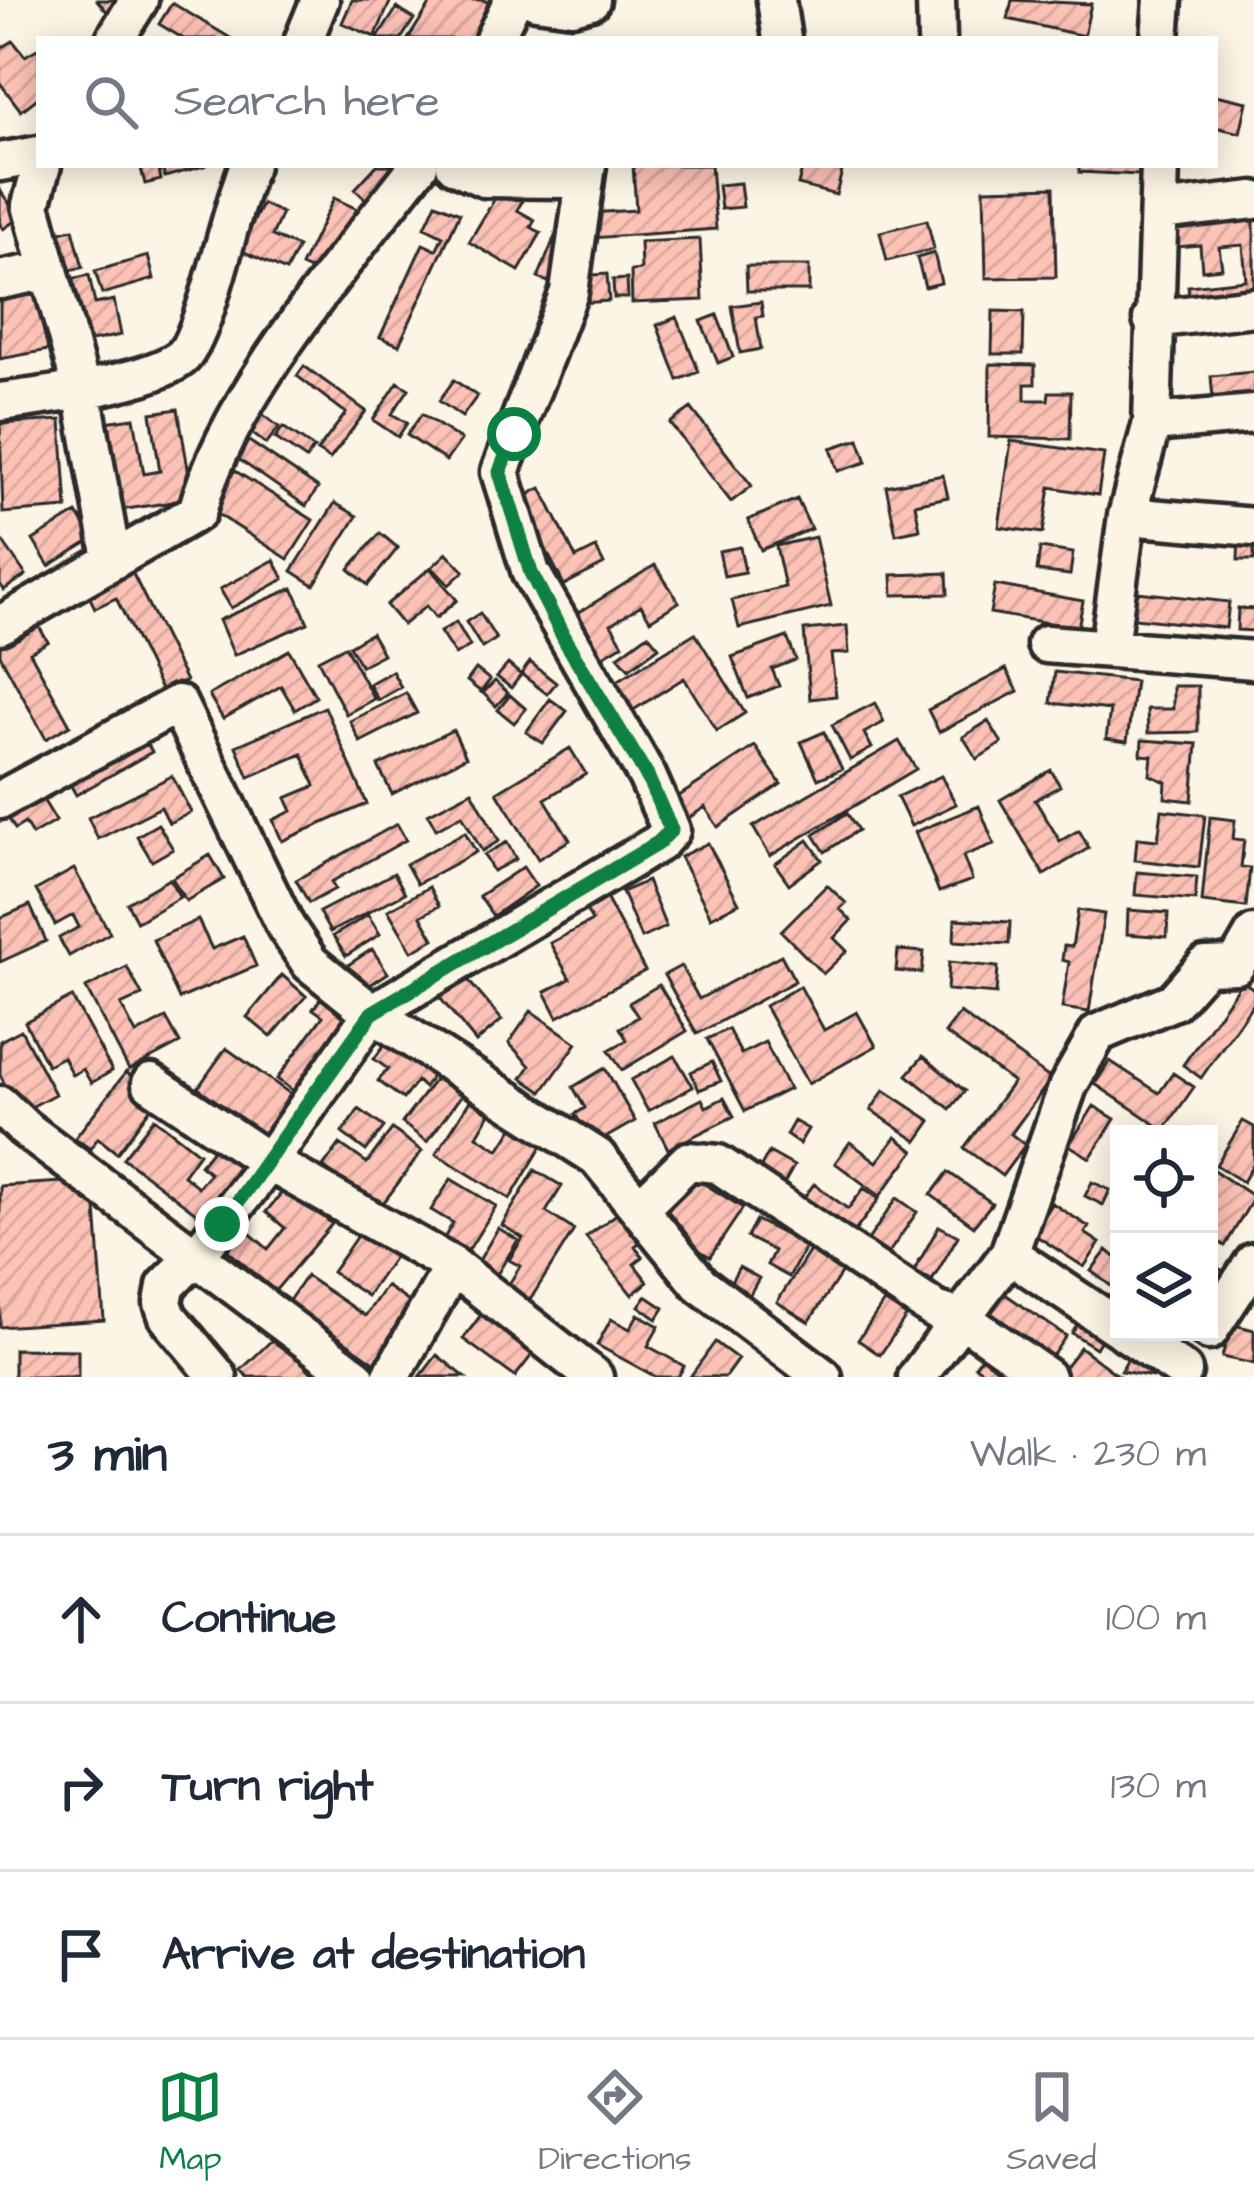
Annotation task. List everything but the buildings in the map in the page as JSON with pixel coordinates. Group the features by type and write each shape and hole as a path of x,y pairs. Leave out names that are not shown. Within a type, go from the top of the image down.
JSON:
{"street":[{"path":"117,36 139,0"},
{"path":"305,36 320,0"},
{"path":"495,36 513,0"},
{"path":"536,0 572,5 591,0"},
{"path":"776,0 782,36"},
{"path":"936,0 937,36"},
{"path":"1160,36 1163,0"},
{"path":"0,162 36,156"},
{"path":"41,168 31,205 82,391 112,559"},
{"path":"0,402 82,391 178,360 190,348 248,168"},
{"path":"0,625 197,512 205,483 267,370 417,168"},
{"path":"462,168 484,178 545,179 565,179 573,168"},
{"path":"218,1377 163,1303 166,1286 199,1254 372,1013 658,843 671,830 647,776 566,642 531,573 500,472 569,292 586,168"},
{"path":"1109,646 1127,516 1152,423 1160,168"},
{"path":"1160,211 1254,200"},
{"path":"0,280 50,270"},
{"path":"1152,319 1254,307"},
{"path":"1152,423 1254,414"},
{"path":"1127,516 1254,527"},
{"path":"1046,644 1254,660"},
{"path":"0,800 178,704 286,927 310,963 372,1013 597,1157 700,1284 823,1377"},
{"path":"917,1377 1009,1254 1068,1086 1098,1033 1174,1000 1205,966 1248,958"},
{"path":"151,1083 268,1162 453,1266 574,1371"},
{"path":"8,1125 199,1254 356,1377"},
{"path":"641,1207 688,1161 718,1164 935,1310 963,1319 1046,1377"},
{"path":"1009,1254 1110,1322"},
{"path":"1218,1318 1254,1262"},
{"path":"391,1377 453,1266"},
{"path":"1137,1341 1181,1374 1203,1341"}],"route":[{"path":"222,1224 372,1013 658,843 671,830 647,776 566,642 531,573 500,472 514,434"}]}
